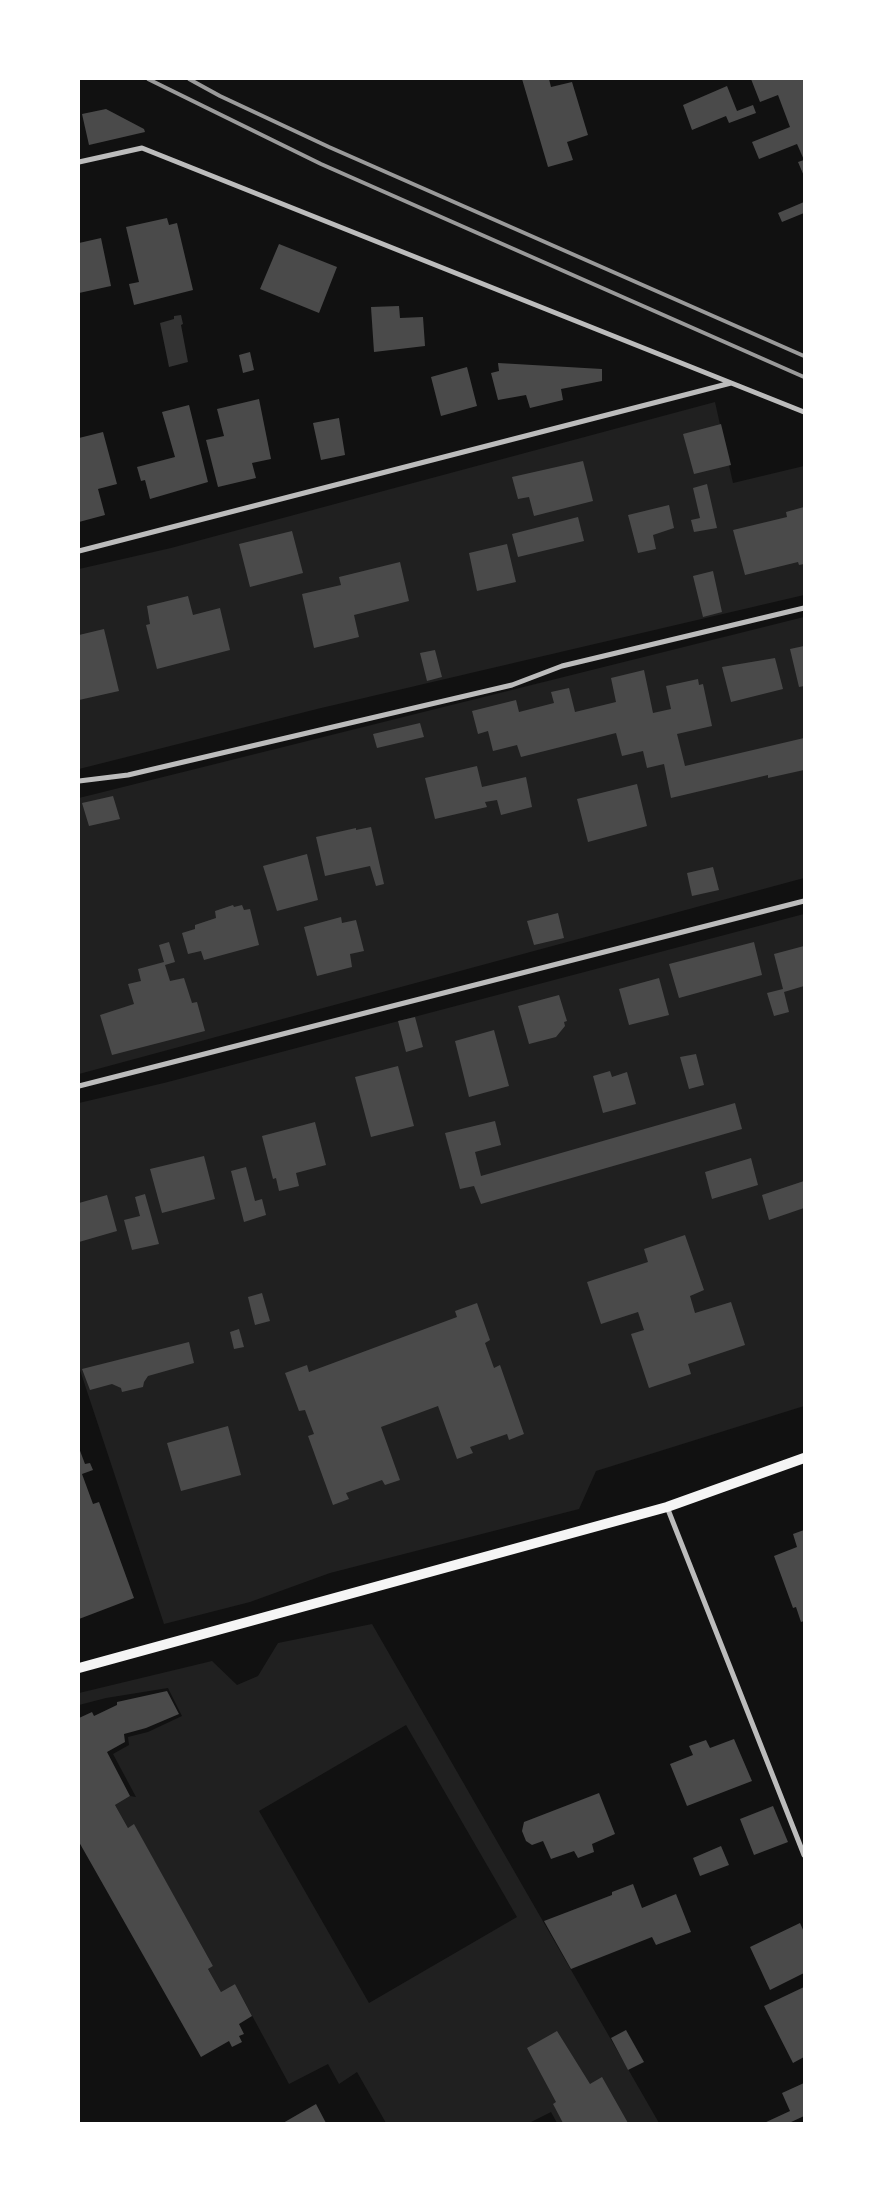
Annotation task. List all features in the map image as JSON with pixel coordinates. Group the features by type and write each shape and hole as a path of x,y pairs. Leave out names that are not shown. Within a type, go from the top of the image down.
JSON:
{"main road":[{"path":"79,1668 667,1507 804,1458"}],"street":[{"path":"79,162 142,148 804,412"},
{"path":"79,551 732,383"},
{"path":"79,781 128,775 512,685 562,666 804,608"},
{"path":"79,1086 804,901"},
{"path":"667,1507 804,1855"}],"shaded area":[{"path":"181,315 188,362 169,367 160,323 174,319 174,316"},
{"path":"715,402 733,483 804,466 804,595 317,709 79,769 79,569 171,548"},
{"path":"804,617 804,878 79,1074 79,798"},
{"path":"804,914 804,1406 596,1471 579,1509 330,1573 250,1602 164,1624 79,1367 79,1103 164,1083"},
{"path":"372,1624 659,2123 557,2123 551,2112 529,2123 386,2123 357,2072 339,2084 328,2064 289,2084 235,1984 221,1992 208,1969 213,1966 134,1825 128,1828 115,1805 130,1796 136,1797 113,1754 129,1745 128,1737 148,1732 182,1716 168,1688 106,1698 79,1705 79,1693 212,1661 237,1685 258,1676 278,1643","holes":["406,1725 517,1917 369,2003 259,1811"]}],"building":[{"path":"522,79 549,79 551,87 572,82 588,135 567,142 573,160 548,167"},
{"path":"751,79 804,79 804,160 797,144 759,159 752,142 790,127 778,95 760,102"},
{"path":"727,86 737,111 753,105 756,113 729,123 726,116 692,130 683,105"},
{"path":"106,109 144,129 145,132 89,145 82,114"},
{"path":"804,160 804,176 798,162"},
{"path":"804,202 804,213 782,222 778,213"},
{"path":"167,218 169,225 177,223 193,290 134,305 129,284 139,282 126,227"},
{"path":"101,238 111,286 79,293 79,243"},
{"path":"279,244 337,267 319,313 260,289"},
{"path":"399,306 400,318 423,317 425,346 374,352 371,307"},
{"path":"250,352 254,370 243,373 239,355"},
{"path":"498,363 602,369 602,381 561,389 563,400 530,408 526,395 498,400 491,373 499,371"},
{"path":"467,367 477,406 441,416 431,377"},
{"path":"259,399 271,459 252,463 256,478 218,487 206,440 224,436 217,409"},
{"path":"189,405 208,482 150,499 145,480 141,481 137,467 175,457 162,412"},
{"path":"339,418 345,455 321,460 313,423"},
{"path":"721,424 731,465 694,474 683,434"},
{"path":"103,432 117,484 98,489 105,515 79,522 79,438"},
{"path":"583,461 593,501 534,516 529,497 518,499 512,477"},
{"path":"707,484 717,528 694,532 691,520 700,518 693,488"},
{"path":"669,505 674,528 653,535 656,549 638,553 628,515"},
{"path":"804,507 804,564 799,565 798,562 745,575 733,530 787,517 786,512"},
{"path":"578,517 584,541 518,557 512,534"},
{"path":"292,531 303,573 250,587 239,544"},
{"path":"507,544 516,582 477,591 469,553"},
{"path":"400,562 409,601 354,615 359,637 314,648 302,594 341,585 339,577"},
{"path":"713,571 722,612 703,617 693,576"},
{"path":"188,596 193,615 220,608 230,650 157,669 146,625 150,624 147,606"},
{"path":"104,629 119,691 79,700 79,635"},
{"path":"804,646 804,686 799,687 790,649"},
{"path":"435,650 442,677 427,681 420,653"},
{"path":"775,658 783,689 731,702 722,667"},
{"path":"644,670 653,713 671,709 666,686 698,679 699,685 703,684 712,726 677,734 685,766 804,738 804,770 768,778 768,775 671,798 664,764 647,768 643,751 622,756 616,733 521,757 517,745 493,751 488,731 478,734 472,711 516,700 519,712 554,703 551,692 569,688 575,712 616,702 611,678"},
{"path":"420,723 424,737 377,748 373,734"},
{"path":"477,766 482,787 526,777 532,807 501,815 497,800 485,802 487,807 435,819 425,778"},
{"path":"637,784 647,826 588,842 577,799"},
{"path":"113,796 120,819 89,826 82,803"},
{"path":"371,827 384,884 376,886 370,866 325,876 316,837 356,828 356,830"},
{"path":"307,854 318,900 277,911 263,866"},
{"path":"713,867 719,890 692,896 687,873"},
{"path":"233,905 234,907 242,905 244,910 250,909 259,945 204,960 201,951 188,954 182,933 195,929 195,925 216,918 215,911"},
{"path":"558,913 564,938 534,945 527,921"},
{"path":"341,917 342,923 356,920 364,951 350,954 352,967 317,976 304,927"},
{"path":"169,942 175,962 165,965 170,981 184,978 192,1003 197,1002 205,1031 112,1055 100,1015 134,1004 128,984 141,981 138,969 164,962 159,945"},
{"path":"754,942 762,975 679,998 669,964"},
{"path":"804,946 804,986 784,992 789,1012 774,1016 767,993 783,989 774,954"},
{"path":"659,978 669,1015 629,1025 619,989"},
{"path":"559,995 567,1021 564,1022 565,1026 556,1037 529,1044 518,1006"},
{"path":"415,1017 423,1047 406,1052 398,1021"},
{"path":"494,1030 509,1086 469,1097 455,1041"},
{"path":"696,1054 704,1085 689,1089 680,1057"},
{"path":"398,1066 414,1126 371,1137 355,1077"},
{"path":"610,1071 612,1077 627,1072 636,1104 603,1113 593,1076"},
{"path":"735,1103 742,1129 481,1204 474,1186 460,1189 445,1133 495,1121 501,1145 475,1152 481,1176"},
{"path":"315,1122 326,1165 296,1173 299,1186 279,1191 276,1178 273,1179 262,1136"},
{"path":"204,1156 215,1199 162,1213 150,1169"},
{"path":"751,1158 758,1185 712,1199 705,1172"},
{"path":"246,1167 255,1201 262,1199 266,1215 244,1222 231,1171"},
{"path":"804,1181 804,1208 769,1220 762,1195"},
{"path":"145,1194 159,1244 132,1250 124,1220 140,1216 135,1197"},
{"path":"107,1195 117,1231 79,1242 79,1203"},
{"path":"685,1235 704,1290 690,1296 695,1313 731,1302 745,1345 688,1364 691,1374 649,1388 631,1334 644,1330 638,1312 601,1324 587,1282 648,1262 644,1249"},
{"path":"262,1293 270,1321 255,1325 248,1297"},
{"path":"477,1303 490,1340 485,1343 494,1368 500,1365 524,1434 509,1440 507,1434 470,1447 473,1453 457,1459 438,1406 381,1427 400,1480 385,1485 382,1480 346,1493 349,1499 333,1505 308,1436 314,1434 305,1410 299,1411 285,1373 307,1365 309,1372 457,1317 455,1311"},
{"path":"239,1329 244,1347 234,1349 230,1332"},
{"path":"189,1342 194,1363 148,1376 143,1387 122,1392 121,1388 112,1384 90,1390 82,1369"},
{"path":"228,1426 241,1475 181,1491 167,1443"},
{"path":"79,1448 85,1464 90,1463 93,1470 82,1474 93,1504 99,1502 134,1598 79,1619"},
{"path":"804,1530 804,1621 801,1622 796,1607 793,1608 774,1556 797,1547 793,1534"},
{"path":"167,1691 179,1714 146,1728 124,1734 125,1742 107,1752 130,1796 115,1805 128,1828 134,1824 213,1966 208,1969 221,1992 235,1984 252,2016 239,2024 244,2034 239,2036 242,2042 232,2047 229,2041 201,2057 79,1842 79,1718 92,1712 94,1716 117,1705 117,1702"},
{"path":"734,1739 752,1781 687,1806 670,1764 693,1755 689,1746 706,1740 710,1748"},
{"path":"599,1793 615,1834 592,1844 594,1852 578,1858 574,1851 551,1859 543,1841 532,1845 526,1841 522,1831 524,1822"},
{"path":"773,1806 788,1842 754,1855 740,1819"},
{"path":"721,1846 729,1865 700,1876 693,1858"},
{"path":"633,1884 642,1908 676,1894 691,1932 656,1945 652,1937 571,1969 544,1921 612,1895 612,1892"},
{"path":"800,1923 804,1932 804,1973 770,1990 750,1947"},
{"path":"804,1987 804,2057 793,2063 764,2006"},
{"path":"626,2030 644,2062 628,2070 611,2038"},
{"path":"557,2031 590,2084 602,2077 628,2123 563,2123 553,2104 556,2102 527,2048"},
{"path":"804,2083 804,2116 789,2123 764,2123 790,2111 782,2093"},
{"path":"316,2104 326,2123 283,2123"}],"railway":[{"path":"148,79 321,164 804,377"},
{"path":"189,79 220,96 329,147 804,356"}]}
